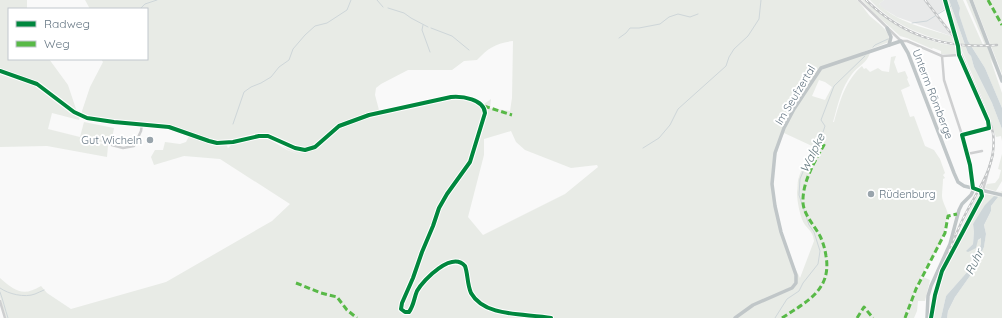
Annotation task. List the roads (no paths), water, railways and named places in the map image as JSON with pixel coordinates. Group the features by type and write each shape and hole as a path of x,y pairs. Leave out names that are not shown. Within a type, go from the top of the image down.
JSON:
{"main road":[{"path":"971,0 1002,81"},
{"path":"887,28 891,37 889,45"},
{"name":"Im Seufzertal","path":"735,318 753,305 792,288 796,283 796,275 781,232 772,184 775,153 784,128 794,109 822,67 901,41"},
{"name":"Unterm Römberge","path":"901,41 906,49 956,178 961,184 973,189 1002,195"},
{"path":"927,318 928,296 931,286 950,244 959,210 962,204 971,196 973,189"}],"street":[{"name":"Unterm Römberge","path":"859,0 901,41"},
{"path":"953,31 958,46 959,56 988,121 989,128 962,135"},
{"path":"901,41 907,41 942,56 959,56"},
{"path":"906,49 908,45 912,44"},
{"path":"942,56 944,80 970,165 973,189"},
{"path":"0,71 37,84 74,112 87,118 169,127 217,143 233,142 259,136 268,136 295,148 305,150 318,144 339,126 369,115 451,98 463,98 479,103 484,106 485,113 470,162 439,208 401,309 405,312 409,312 417,292 422,285 445,264 457,261 462,262 466,267 468,284 472,294 483,307 512,314 551,318"},
{"path":"108,144 120,148 130,148 134,146 142,131 142,124"},
{"path":"967,154 982,151"},
{"path":"984,191 993,154"},
{"path":"0,301 5,318"}],"water":[{"path":"949,0 957,0 960,8 959,14 968,41 985,68 1002,108 1002,129 992,103 974,67 971,56 968,53"},
{"name":"Ruhr","path":"994,196 998,197 991,206 991,211 984,225 986,234 984,247 972,273 955,297 948,311 947,318 941,318 946,296 969,270 981,244 981,238 978,240 976,248 968,252 966,251 973,244 973,224 985,205"}],"waterway":[{"path":"141,8 145,4 157,0"},
{"path":"233,124 244,92 271,77 279,67 289,60 293,49 305,35 315,26 327,23 347,10 351,0"},
{"path":"377,0 383,7"},
{"path":"643,148 659,138 670,125 678,109 726,66 734,49 748,36 759,19 761,0"},
{"name":"Walpke","path":"912,23 927,21 951,6"},
{"path":"388,8 404,13 428,27"},
{"path":"619,38 630,28 660,24 669,17 678,14 690,17 698,14"},
{"path":"423,25 422,30 430,52"},
{"path":"431,28 452,36 469,50"},
{"name":"Walpke","path":"873,47 888,39"},
{"name":"Walpke","path":"775,318 787,299 799,291 803,283 818,264 820,251 799,195 800,179 812,146 823,132 825,126 821,120 834,86 865,56"},
{"path":"0,288 12,294 26,296 36,294 44,290"},
{"path":"0,292 8,318"}],"railway":[{"path":"866,0 880,13 895,23 911,32 927,38 960,45 997,45"},
{"path":"925,0 953,36 958,46 990,122 994,146 992,158 984,180 966,212 946,258 938,282 930,318"}],"place":[{"name":"Gut Wicheln","path":"150,140"},
{"name":"Rüdenburg","path":"871,194"}]}
